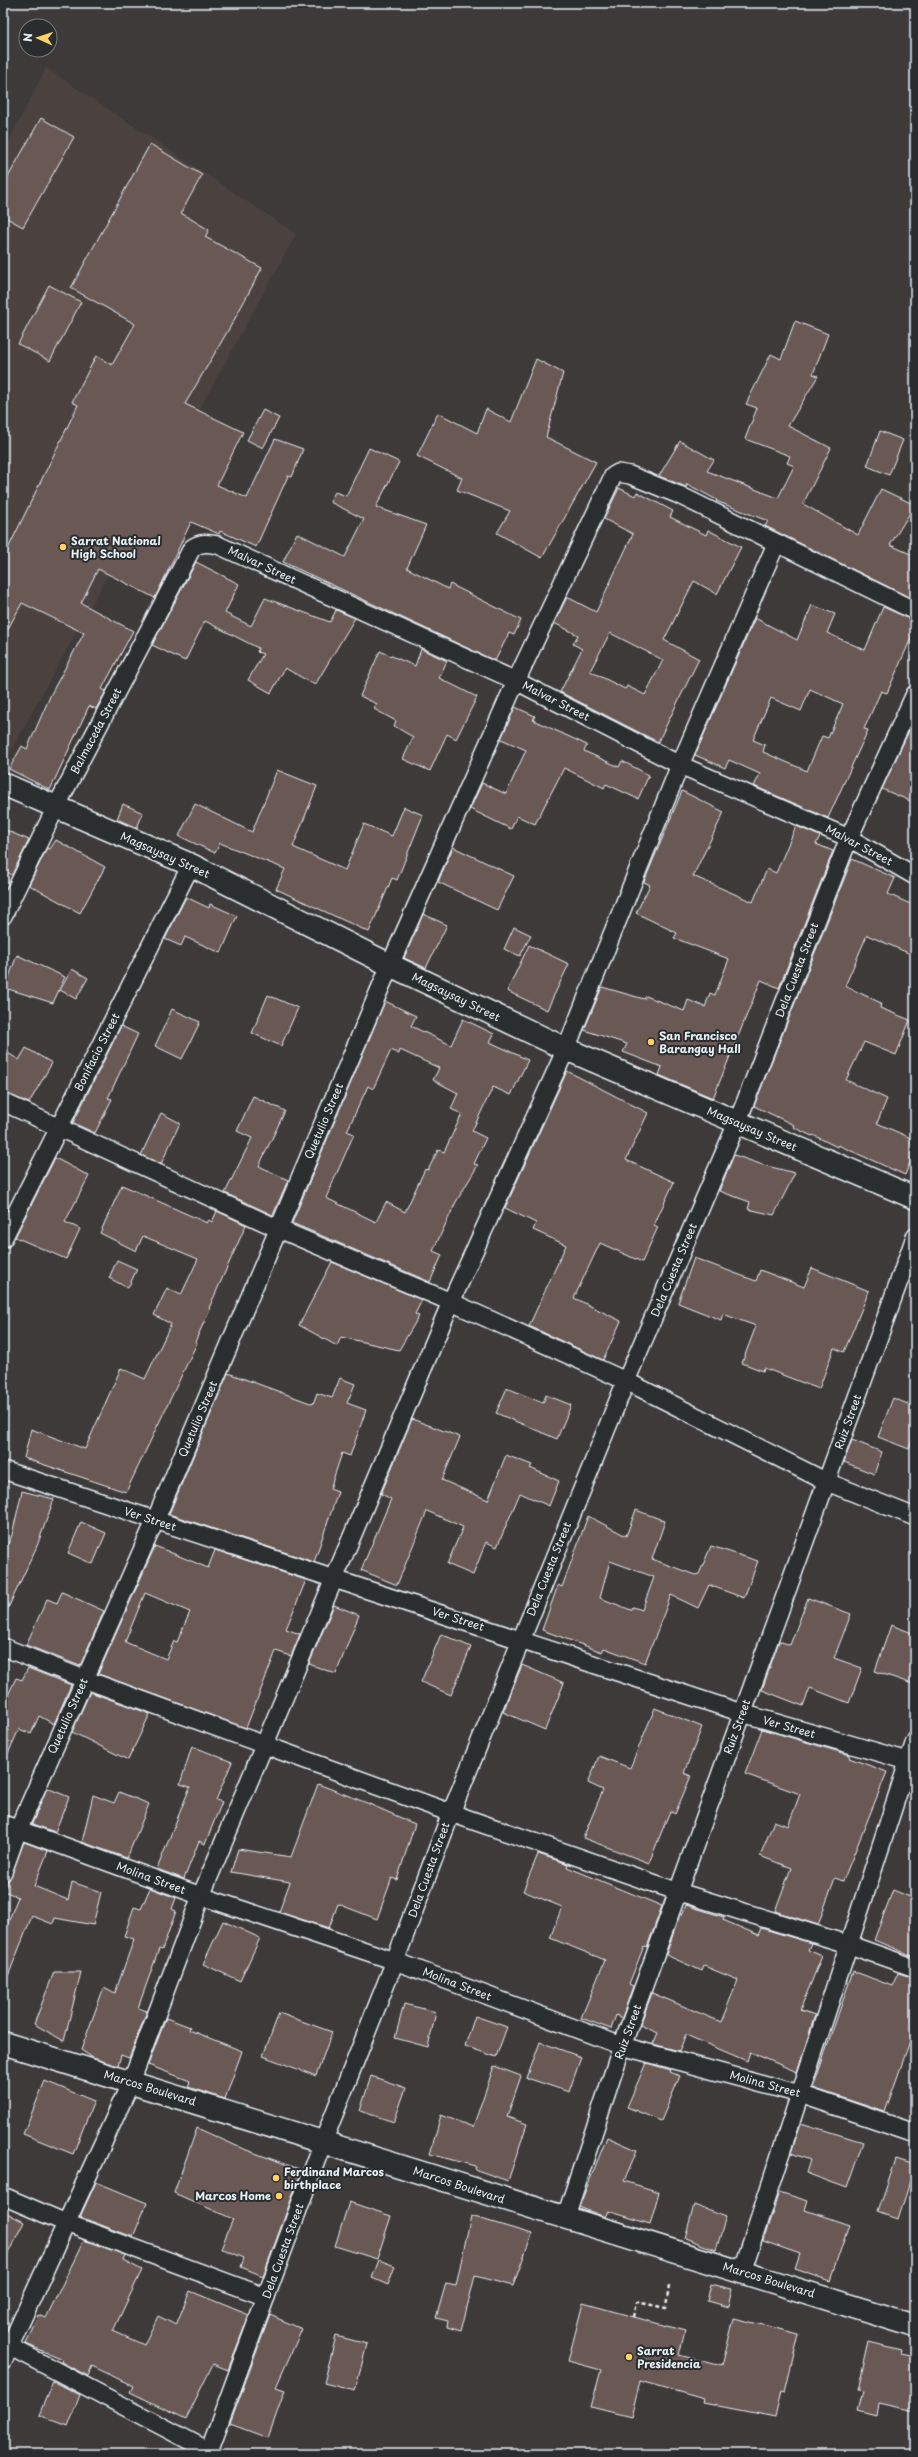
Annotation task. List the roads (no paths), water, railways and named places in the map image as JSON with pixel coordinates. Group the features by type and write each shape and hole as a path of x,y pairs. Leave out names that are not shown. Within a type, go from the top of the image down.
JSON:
{"main road":[{"name":"Magsaysay Street","path":"3,784 191,865 390,965 566,1049 915,1198"},
{"name":"Marcos Boulevard","path":"3,2043 566,2219 915,2326"}],"street":[{"name":"Quetulio Street","path":"3,1872 11,1827 84,1679 155,1521 390,965 516,681 613,476 618,473 630,475 679,496 776,544"},
{"name":"Malvar Street","path":"192,548 199,544 218,545 516,681 680,765 849,838 915,876"},
{"path":"208,2452 5,2350 131,2082 201,1896 334,1578 451,1302 566,1049 680,765 776,544 915,611"},
{"name":"Balmaceda Street","path":"3,916 56,807 192,548"},
{"name":"Dela Cuesta Street","path":"208,2452 323,2142 396,1961 450,1813 626,1381 737,1123 849,838 915,694"},
{"name":"Bonifacio Street","path":"3,1239 191,865"},
{"path":"3,1102 279,1230 451,1302 626,1381 827,1482 915,1517"},
{"name":"Ruiz Street","path":"566,2219 622,2046 915,1237"},
{"name":"Ver Street","path":"3,1470 742,1713 911,1762"},
{"path":"3,1647 84,1679 450,1813 679,1892 850,1945 915,1968"},
{"path":"742,2272 911,1762 915,1741"},
{"name":"Molina Street","path":"11,1827 201,1896 396,1961 622,2046 800,2094 915,2133"},
{"path":"3,2196 66,2223 266,2297"}],"place":[{"name":"Sarrat National High School","path":"63,547"},
{"name":"San Francisco Barangay Hall","path":"651,1042"},
{"name":"Ferdinand Marcos birthplace","path":"276,2178"},
{"name":"Marcos Home","path":"279,2196"},
{"name":"Sarrat Presidencia","path":"629,2357"}]}
